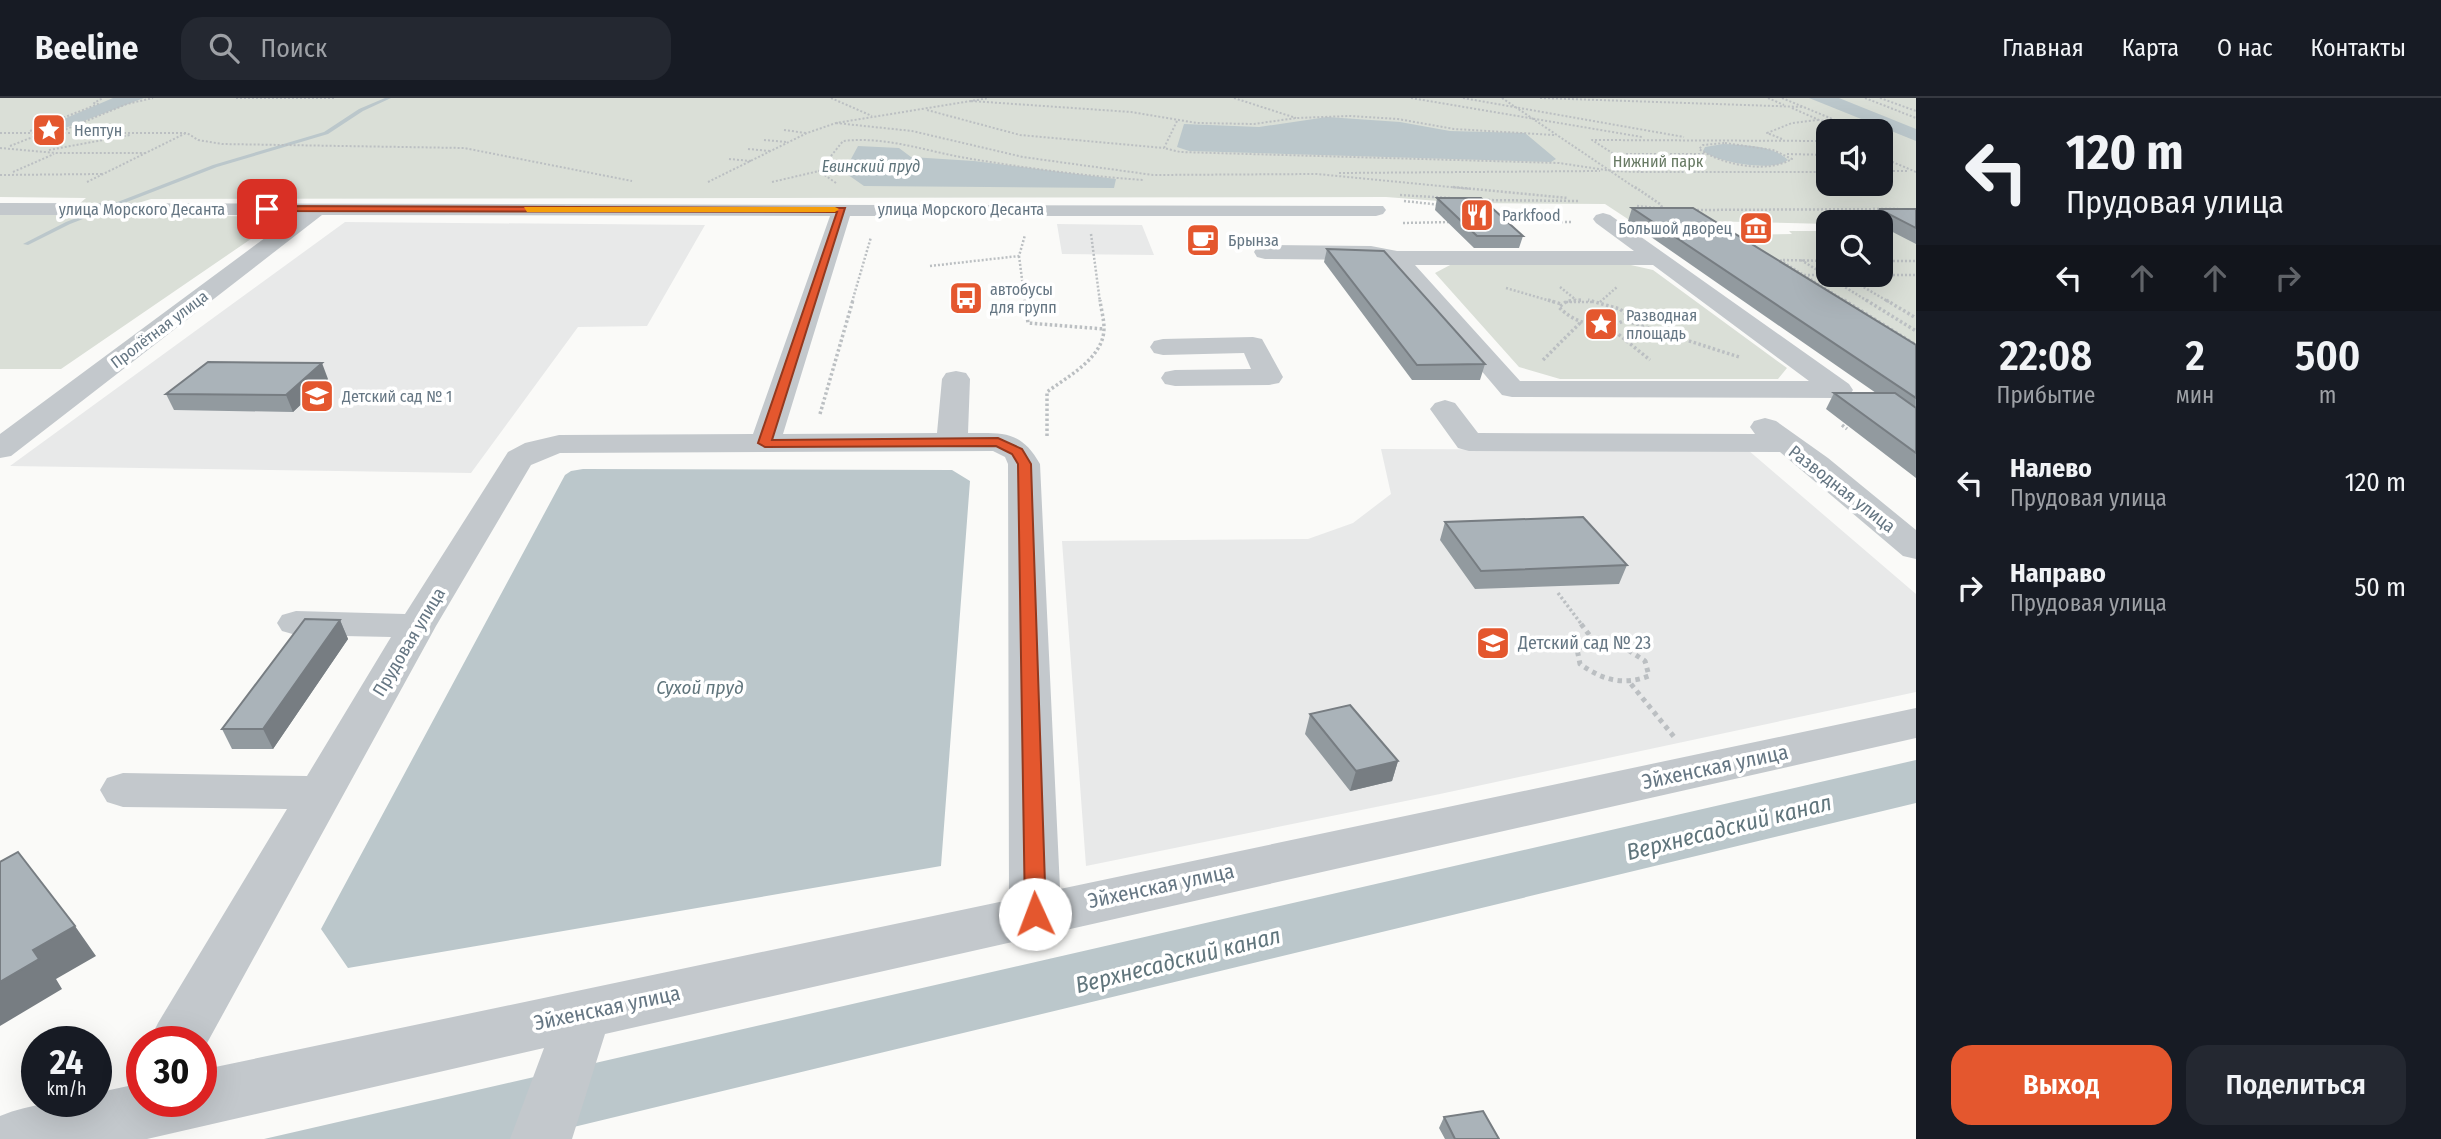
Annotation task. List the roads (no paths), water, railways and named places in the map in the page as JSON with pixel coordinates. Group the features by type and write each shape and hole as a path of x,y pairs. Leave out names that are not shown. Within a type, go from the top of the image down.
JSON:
{"street":[{"path":"669,209 676,199 691,190"},
{"path":"765,443 840,197"},
{"name":"улица Морского Десанта","path":"0,209 669,209 840,197 880,209 1242,216 1376,210"},
{"name":"Пролётная улица","path":"0,449 317,209"},
{"path":"1397,258 1512,389 1839,390 1604,219"},
{"path":"1265,252 1360,253 1397,258 1658,258"},
{"path":"1163,347 1253,345 1269,377 1175,378"},
{"path":"952,442 956,379"},
{"name":"Разводная улица","path":"1719,390 1817,465 1916,548"},
{"path":"1445,409 1469,442 1776,436"},
{"name":"Прудовая улица","path":"187,1026 320,793 519,459 536,450 559,444 998,442 1017,451 1024,464 1035,914"},
{"path":"296,623 418,626"},
{"name":"Эйхенская улица","path":"217,1095 577,1032 1035,914 1916,723"},
{"path":"123,790 320,793"},
{"path":"541,1139 577,1032"},
{"path":"18,1139 126,1113"}],"water":[{"path":"113,98 144,98 60,130 38,130"},
{"path":"1809,98 1839,98 1891,119 1861,119"},
{"path":"1327,117 1400,122 1450,131 1525,133 1556,159 1551,162 1189,151 1177,147 1184,124 1259,127"},
{"path":"1893,120 1916,129 1916,141 1893,132"},
{"path":"1723,144 1766,149 1788,160 1780,164 1758,166 1721,159 1703,151 1705,147"},
{"name":"Евинский пруд","path":"858,146 899,148 911,157 974,161 1116,179 1114,188 864,186 844,172"},
{"name":"Сухой пруд","path":"583,469 952,470 970,481 941,866 348,968 321,929 565,475"},
{"name":"Верхнесадский канал","path":"1916,760 1916,803 524,1139 264,1139"}],"waterway":[{"path":"26,244 68,223 215,166 326,133 361,110 389,98"}],"place":[{"name":"Нептун","path":"49,130"},
{"name":"Parkfood","path":"1477,215"},
{"name":"Большой дворец","path":"1756,228"},
{"name":"Брынза","path":"1203,240"},
{"name":"автобусы для групп","path":"966,298"},
{"name":"Разводная площадь","path":"1601,324"},
{"name":"Детский сад № 1","path":"317,396"},
{"name":"Детский сад № 23","path":"1493,643"}],"park label":[{"name":"Нижний парк","path":"1658,161"}]}
